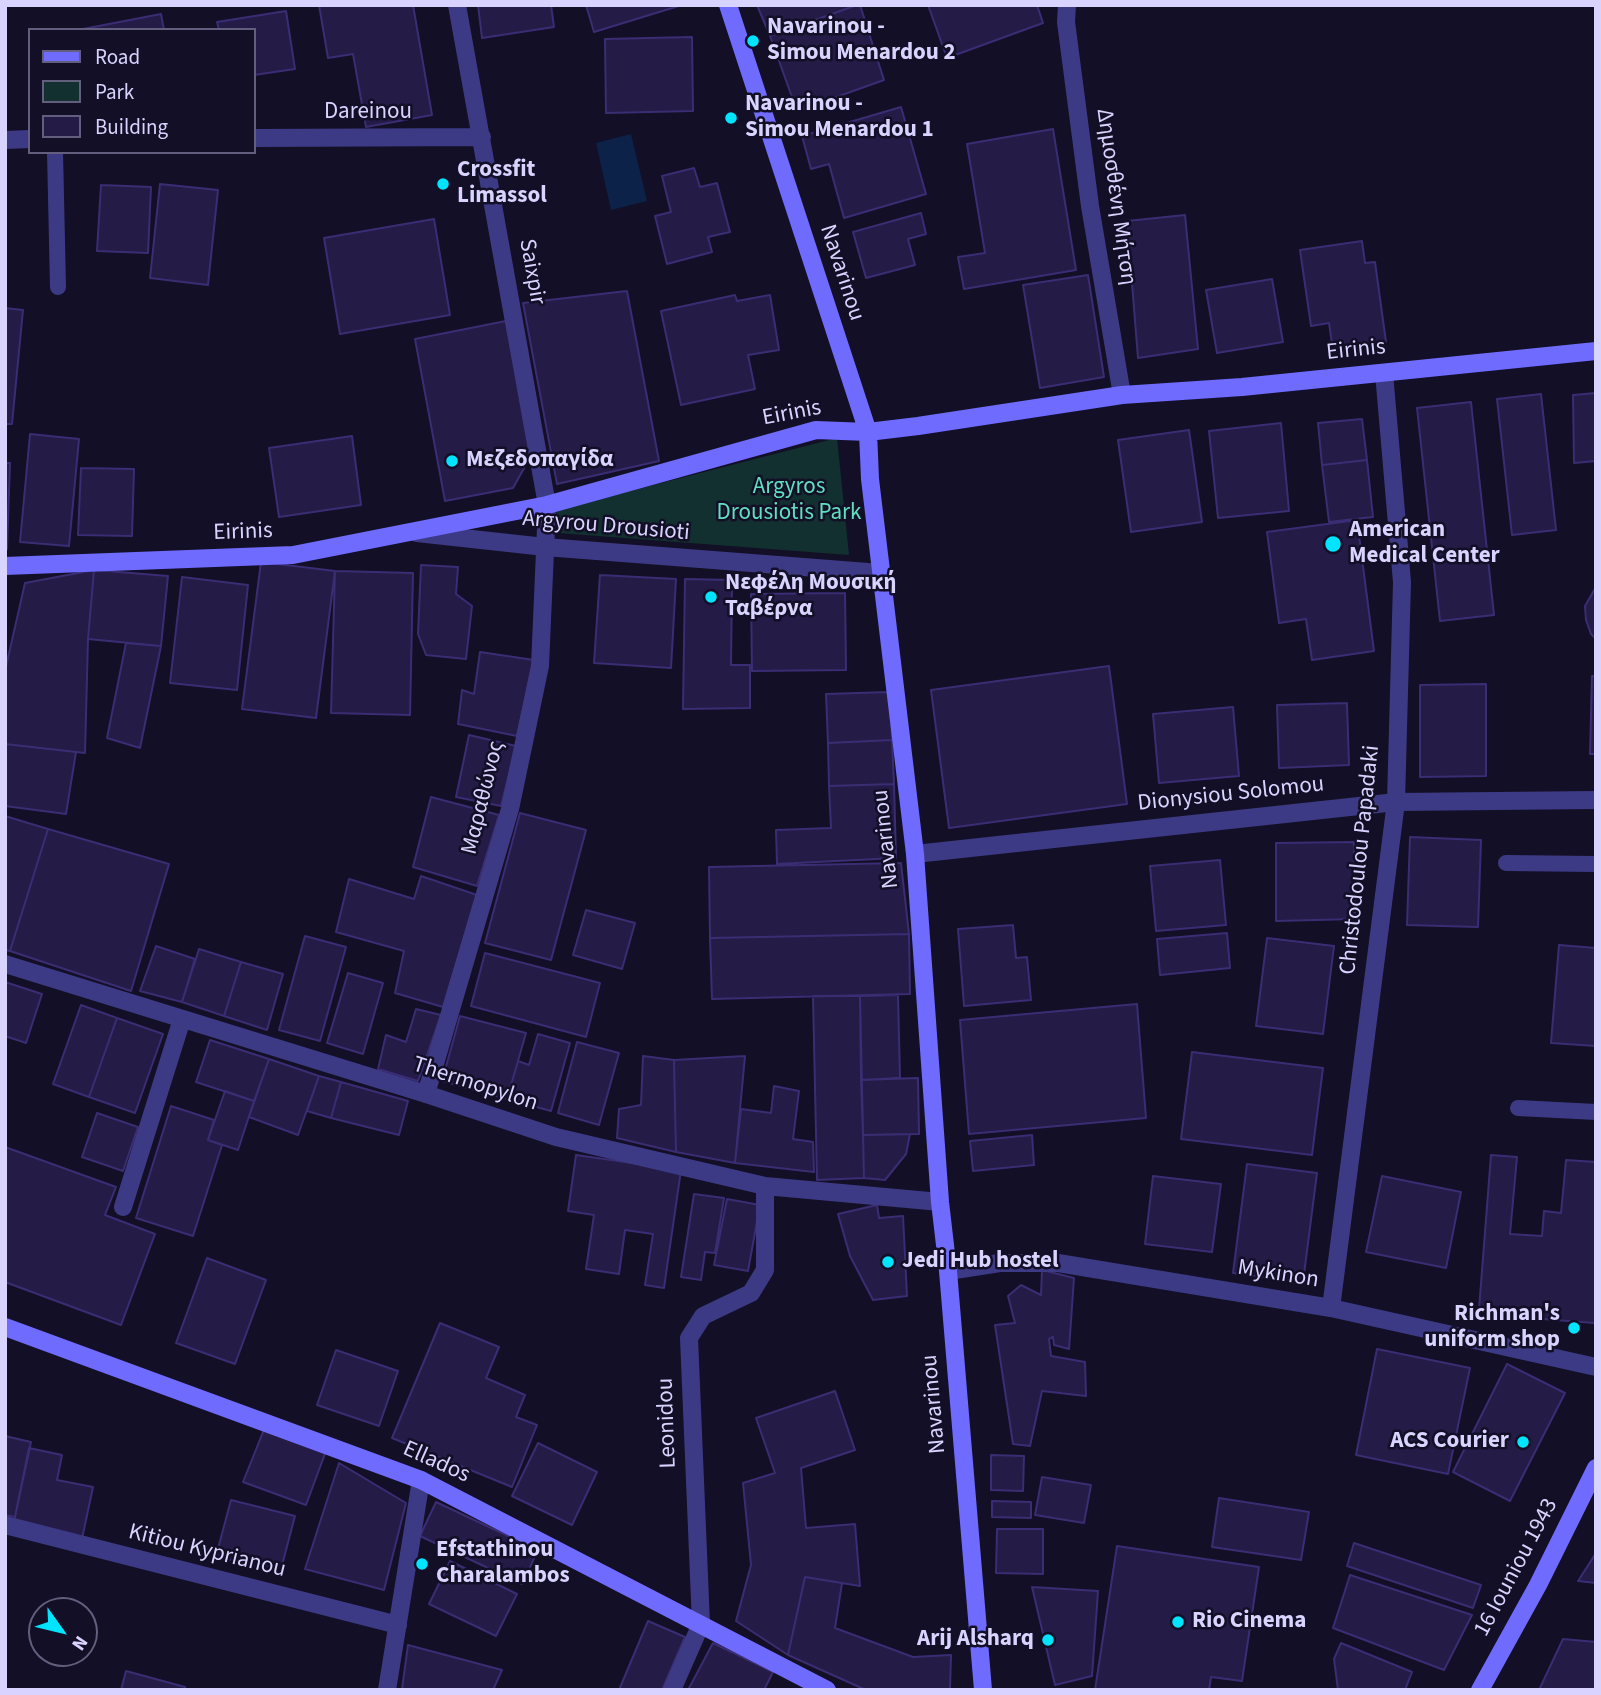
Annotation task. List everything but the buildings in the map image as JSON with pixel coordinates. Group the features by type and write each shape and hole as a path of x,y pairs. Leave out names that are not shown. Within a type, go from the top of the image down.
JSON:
{"main road":[{"name":"Navarinou","path":"728,5 868,432 870,479 915,854 940,1202 983,1690"},
{"name":"Eirinis","path":"6,570 293,555 547,506 816,430 868,432 1122,395 1242,387 1596,351"},
{"name":"Ellados","path":"5,1327 421,1480 827,1690"},
{"name":"16 Iouniou 1943","path":"1480,1690 1538,1586 1596,1468"}],"street":[{"name":"Saixpir","path":"457,5 547,506"},
{"name":"Δημοσθένη Μήτση","path":"1066,5 1088,193 1122,395"},
{"name":"Dareinou","path":"256,138 482,137"},
{"path":"5,139 28,139"},
{"name":"Christodoulou Papadaki","path":"1331,1308 1396,802 1402,582 1384,373"},
{"name":"Μαραθώνος","path":"426,1094 513,792 540,666 547,506"},
{"name":"Argyrou Drousioti","path":"412,532 545,547 881,573"},
{"name":"Dionysiou Solomou","path":"915,854 1396,802 1596,800"},
{"name":"Thermopylon","path":"5,964 426,1094 556,1138 765,1186 940,1202"},
{"path":"122,1207 182,1019"},
{"name":"Leonidou","path":"672,1690 702,1623 689,1338 703,1316 751,1293 765,1270 765,1186"},
{"name":"Mykinon","path":"948,1271 1000,1263 1058,1263 1331,1308 1596,1367"},
{"path":"387,1690 421,1480"},
{"name":"Kitiou Kyprianou","path":"5,1525 397,1625"}],"lane":[{"path":"55,154 58,287"},
{"path":"1506,863 1596,864"},
{"path":"1518,1108 1596,1112"}],"green space":[{"name":"Argyros Drousiotis Park","path":"837,438 849,555 558,533 556,510"}],"water":[{"path":"631,134 647,201 611,210 596,143"}],"place":[{"name":"Navarinou - Simou Menardou 2","path":"753,41"},
{"name":"Navarinou - Simou Menardou 1","path":"731,118"},
{"name":"Crossfit Limassol","path":"443,184"},
{"name":"Μεζεδοπαγίδα","path":"452,461"},
{"name":"American Medical Center","path":"1333,544"},
{"name":"Νεφέλη Μουσική Ταβέρνα","path":"711,597"},
{"name":"Jedi Hub hostel","path":"888,1262"},
{"name":"Richman's uniform shop","path":"1574,1328"},
{"name":"ACS Courier","path":"1523,1442"},
{"name":"Efstathinou Charalambos","path":"422,1564"},
{"name":"Rio Cinema","path":"1178,1622"},
{"name":"Arij Alsharq","path":"1048,1640"}]}
